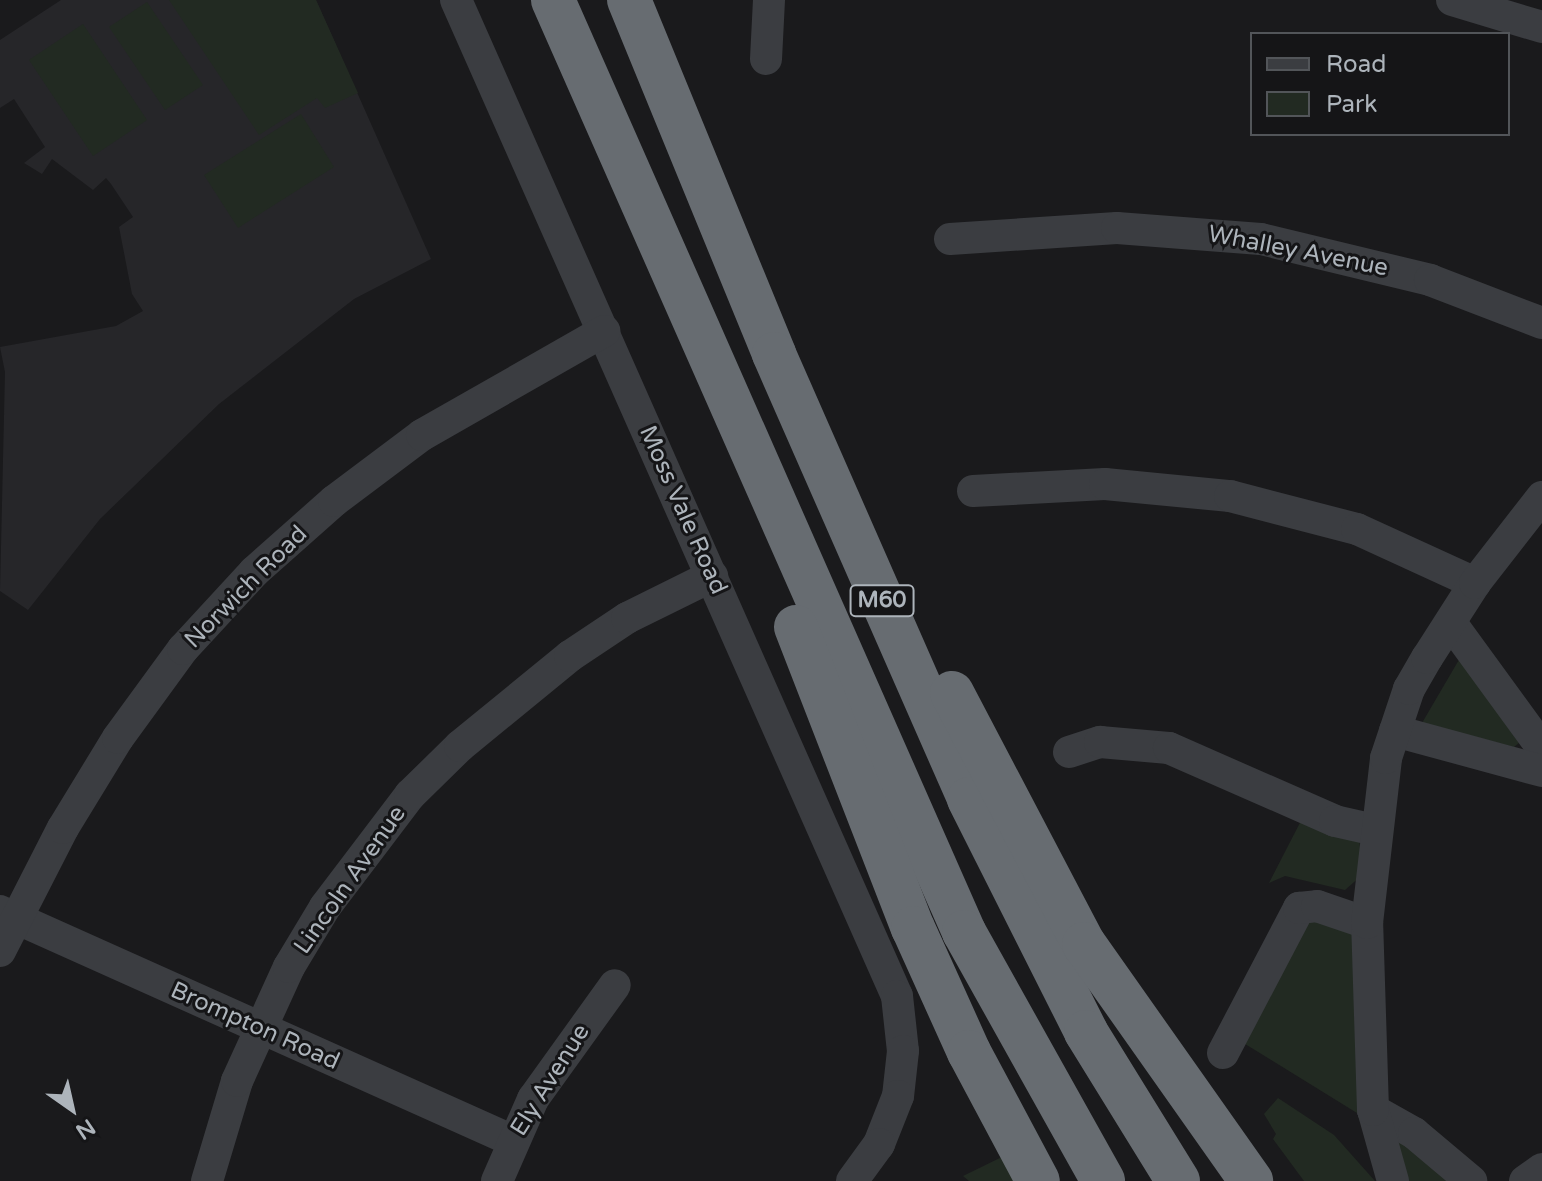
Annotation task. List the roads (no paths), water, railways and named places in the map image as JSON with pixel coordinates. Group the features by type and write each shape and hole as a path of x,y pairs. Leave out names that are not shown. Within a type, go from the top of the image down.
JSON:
{"highway":[{"name":"M60","path":"553,0 647,221 964,932 1103,1181"},
{"name":"M60","path":"629,0 774,354 1018,902 1086,1032 1178,1181"},
{"name":"M60","path":"647,221 854,786 969,1052 1038,1181"},
{"name":"M60","path":"774,354 1084,944 1251,1181"}],"street":[{"name":"Moss Vale Road","path":"456,0 887,970 902,1022 898,1096 879,1144 852,1181"},
{"path":"766,59 769,0"},
{"path":"1452,0 1542,27"},
{"name":"Whalley Avenue","path":"950,239 1117,228 1261,239 1430,280 1542,323"},
{"name":"Norwich Road","path":"0,951 7,915 118,738 183,649 254,572 334,501 422,435 604,331"},
{"path":"973,491 1105,484 1230,496 1357,529 1475,583"},
{"path":"1393,1181 1373,1110 1367,923 1375,830 1395,731 1409,689 1475,583 1542,497"},
{"name":"Lincoln Avenue","path":"207,1181 259,1028 325,907 410,795 460,746 570,656 627,618 712,576"},
{"path":"1451,623 1542,748"},
{"path":"1395,731 1542,771"},
{"path":"1069,752 1100,742 1169,748 1335,821 1375,830"},
{"path":"1223,1053 1299,908 1317,906 1367,923"},
{"name":"Brompton Road","path":"7,915 511,1140"},
{"name":"Ely Avenue","path":"497,1181 511,1140 558,1059 615,985"},
{"path":"1373,1110 1414,1133 1471,1181"},
{"path":"1525,1181 1542,1169"}]}
